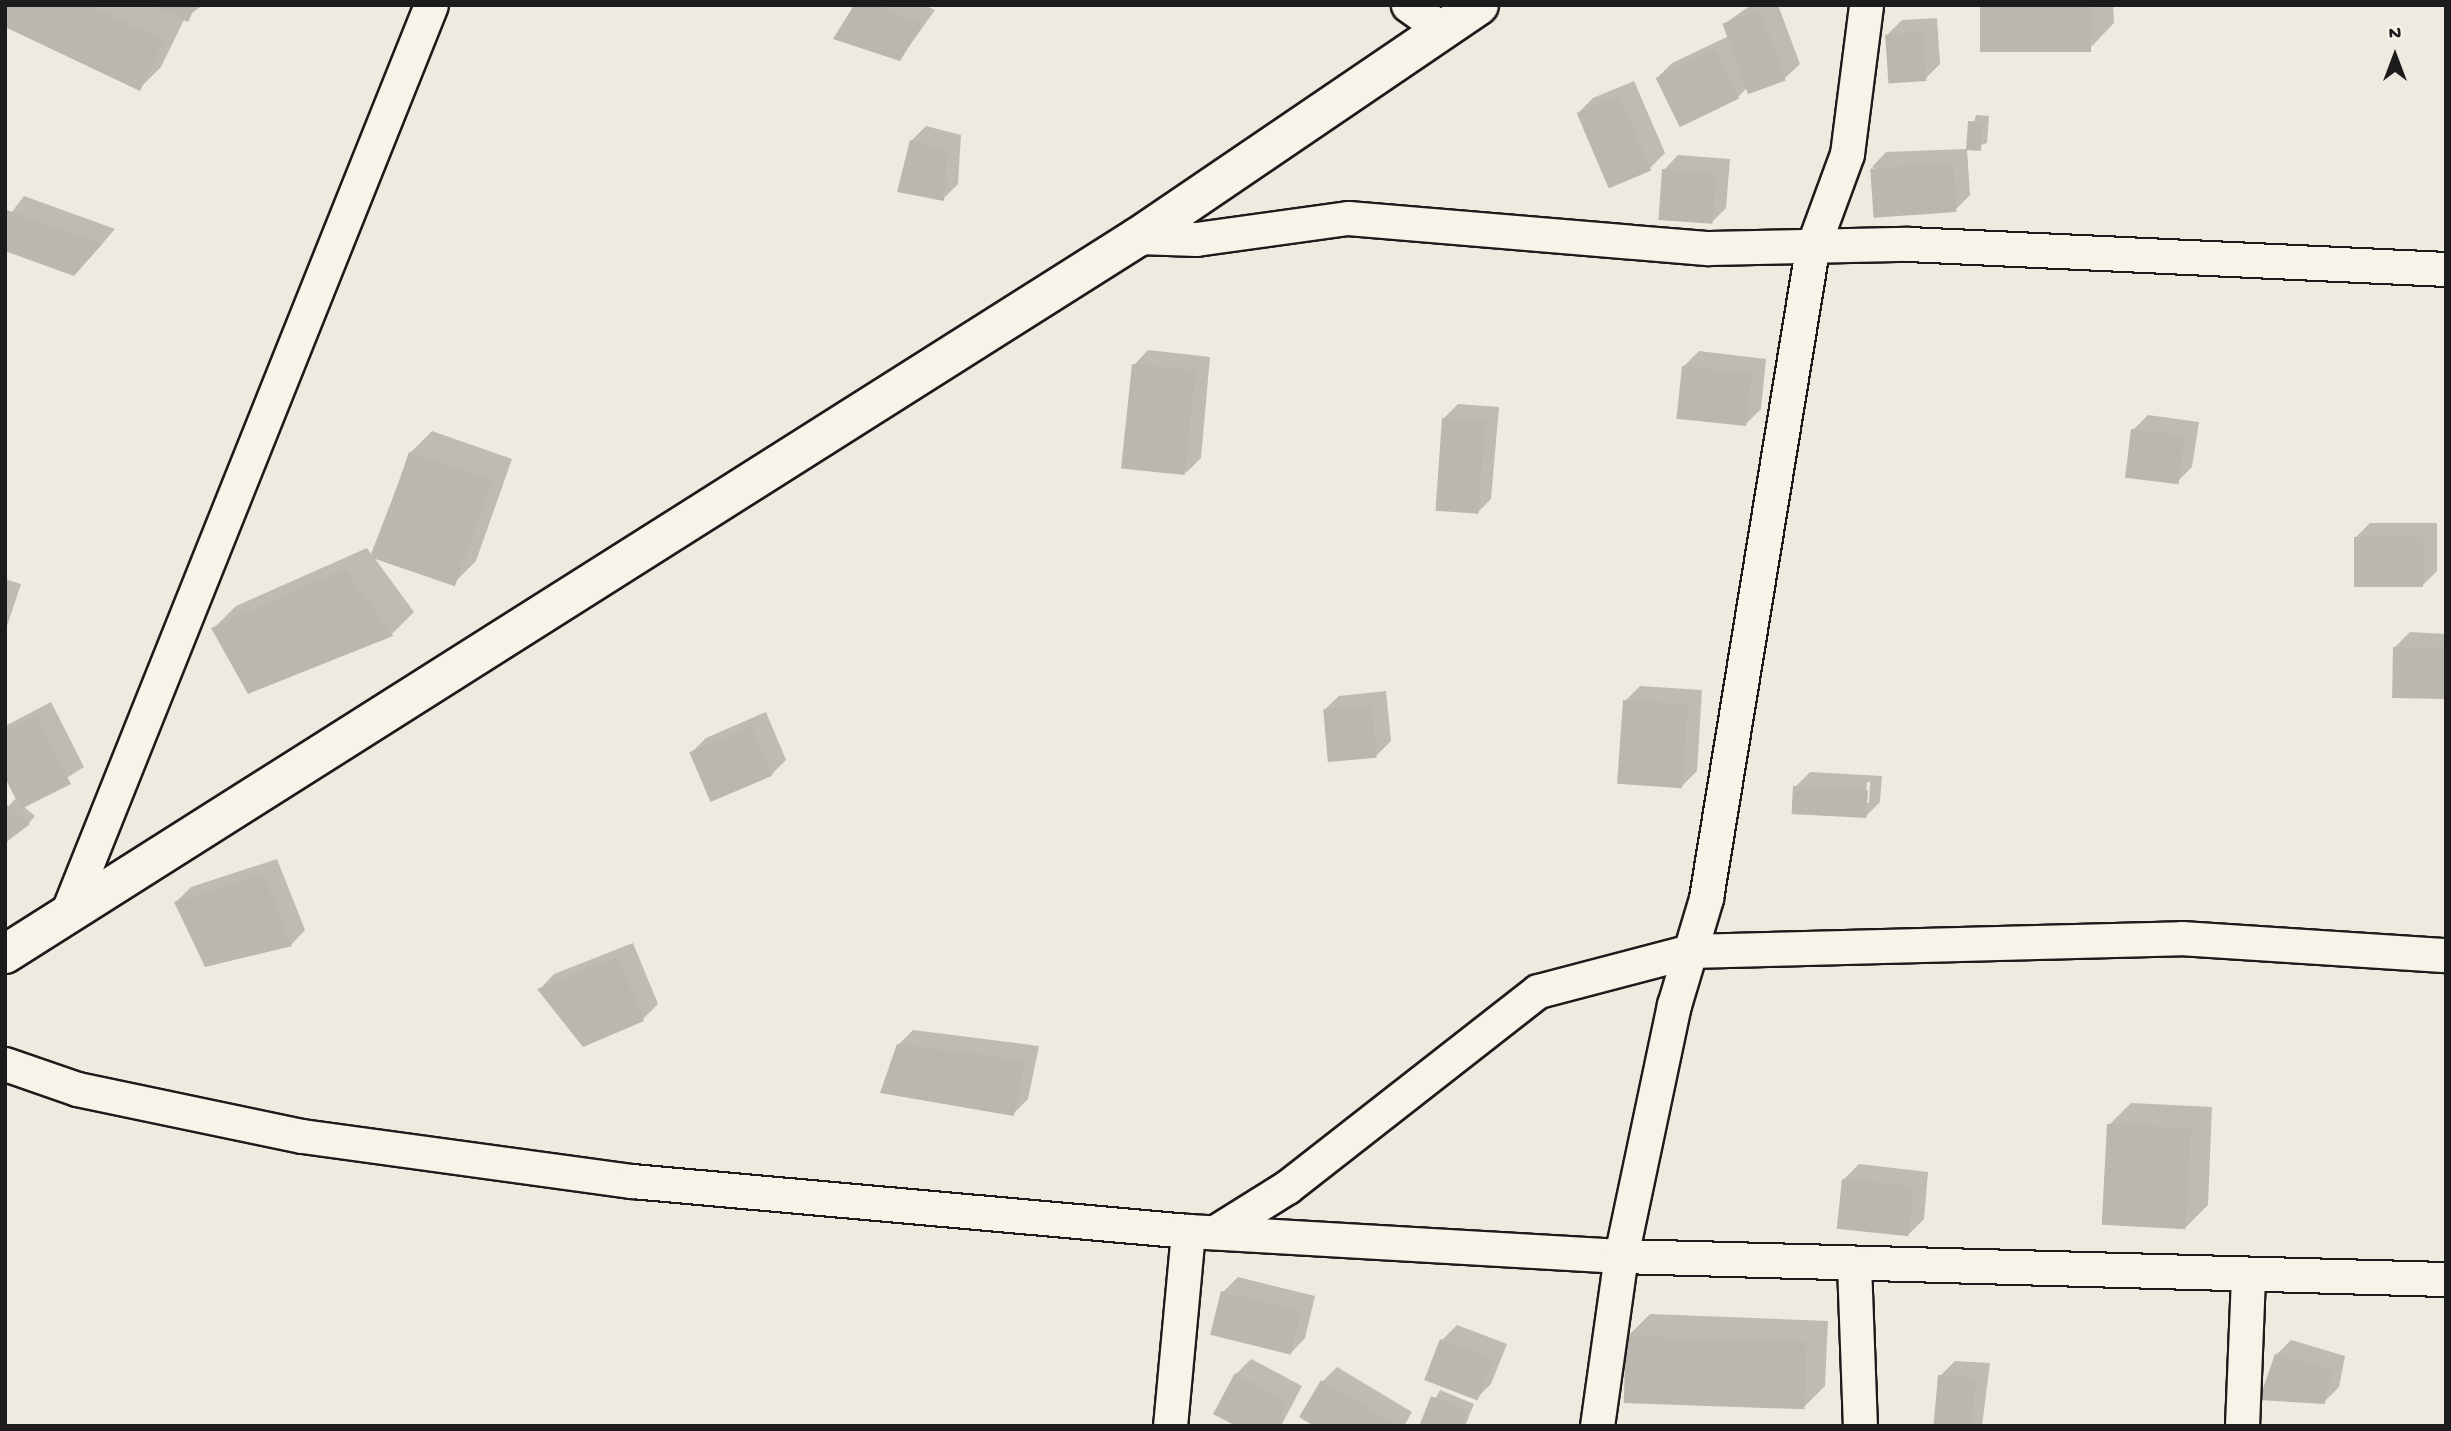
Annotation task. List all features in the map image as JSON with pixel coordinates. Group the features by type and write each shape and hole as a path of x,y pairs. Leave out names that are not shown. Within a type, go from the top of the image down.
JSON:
{"street":[{"path":"66,916 431,5"},
{"path":"5,954 1138,237 1420,12 1479,5"},
{"path":"1597,1426 1621,1256 1732,758 1812,249 1847,154 1866,5"},
{"path":"1138,237 1196,239 1348,218 1709,248 1812,249 1908,244 2446,269"},
{"path":"1202,1231 1287,1187 1538,991 1690,951 2181,937 2446,955"},
{"path":"5,1064 76,1089 302,1136 632,1181 1202,1231 1621,1256 2248,1276 2446,1279"},
{"path":"1170,1426 1202,1231"},
{"path":"1854,1264 1860,1426"},
{"path":"2242,1426 2248,1276"}],"building":[{"path":"5,5 89,5 164,41 140,91 5,27"},
{"path":"152,5 196,5 188,22"},
{"path":"854,5 878,5 922,25 900,61 833,39"},
{"path":"1980,5 2091,5 2091,52 1980,52"},
{"path":"1760,10 1786,80 1748,94 1722,24"},
{"path":"1923,32 1926,81 1889,84 1885,35"},
{"path":"1715,49 1739,98 1680,127 1656,78"},
{"path":"1619,95 1651,170 1609,188 1577,113"},
{"path":"1968,121 1983,122 1981,151 1966,150"},
{"path":"910,140 947,150 944,201 897,192"},
{"path":"1953,163 1956,212 1874,218 1870,169"},
{"path":"1662,169 1716,173 1712,224 1658,220"},
{"path":"7,210 102,244 74,276 5,251"},
{"path":"1132,364 1196,371 1185,475 1121,468"},
{"path":"1682,366 1752,373 1746,426 1676,419"},
{"path":"1442,418 1485,421 1478,514 1436,511"},
{"path":"2131,429 2185,436 2179,484 2125,478"},
{"path":"409,452 491,480 455,586 373,558"},
{"path":"2354,537 2423,537 2423,587 2354,587"},
{"path":"345,569 393,636 248,694 211,628"},
{"path":"2393,647 2446,648 2445,699 2392,698"},
{"path":"1623,700 1688,705 1682,788 1617,784"},
{"path":"1372,705 1377,758 1328,762 1323,709"},
{"path":"36,716 71,784 21,809 5,778 5,732"},
{"path":"751,726 772,776 710,802 689,752"},
{"path":"1793,786 1868,790 1866,818 1792,814"},
{"path":"7,805 30,824 5,843 5,807"},
{"path":"263,873 292,946 205,967 174,902"},
{"path":"618,957 644,1021 583,1047 537,989"},
{"path":"897,1044 1025,1060 1014,1116 880,1093"},
{"path":"2107,1124 2191,1128 2186,1229 2102,1225"},
{"path":"1842,1179 1914,1187 1908,1236 1837,1229"},
{"path":"1221,1291 1302,1311 1291,1355 1210,1335"},
{"path":"1626,1336 1807,1342 1805,1409 1624,1403"},
{"path":"1440,1339 1493,1359 1477,1401 1424,1380"},
{"path":"2275,1354 2331,1370 2325,1404 2259,1400"},
{"path":"1235,1373 1288,1402 1276,1426 1236,1426 1213,1414"},
{"path":"1938,1375 1976,1378 1972,1426 1934,1426"},
{"path":"1321,1380 1397,1426 1314,1426 1299,1417"},
{"path":"1431,1396 1468,1411 1462,1426 1420,1424"}]}
